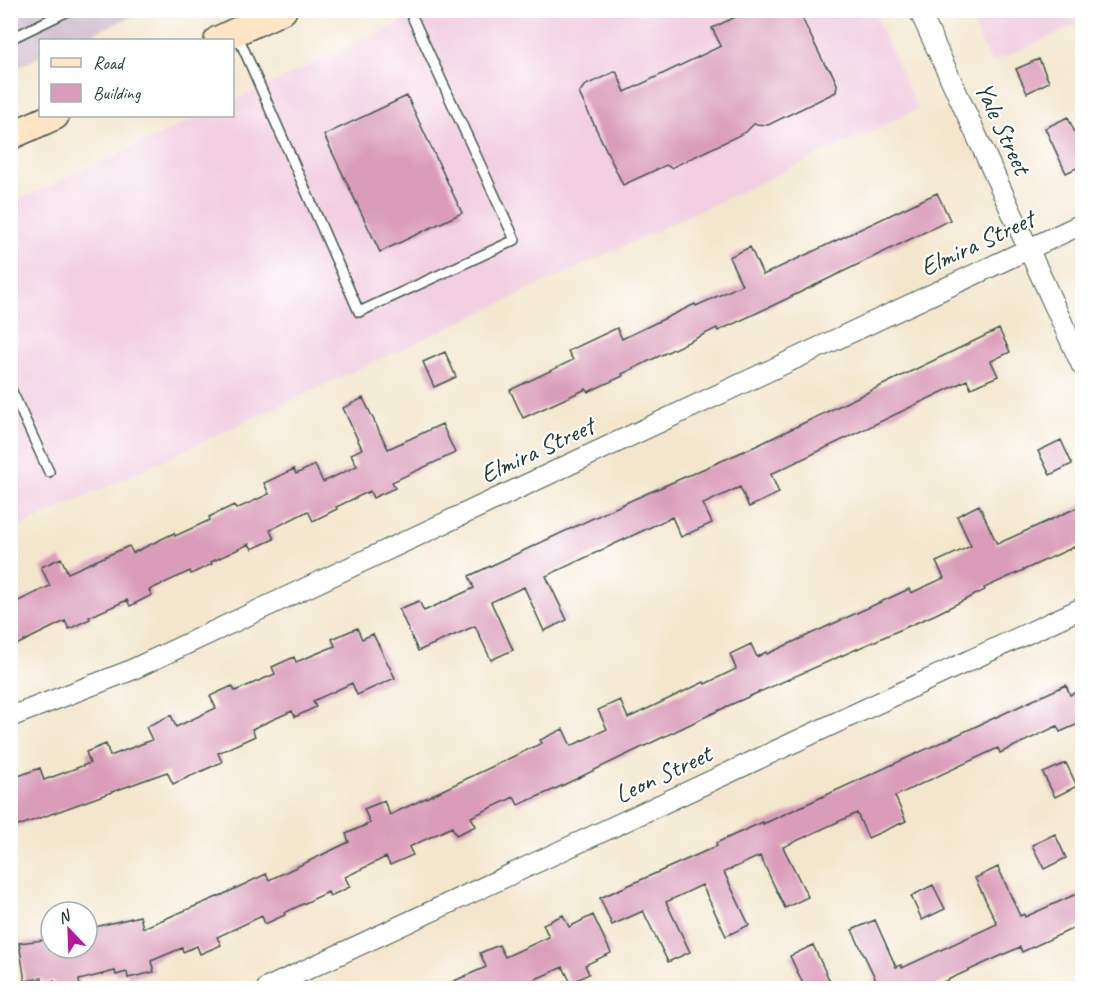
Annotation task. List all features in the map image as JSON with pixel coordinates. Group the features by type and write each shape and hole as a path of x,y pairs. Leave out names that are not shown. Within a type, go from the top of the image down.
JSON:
{"main road":[{"path":"227,36 271,13"},
{"path":"10,136 53,117"}],"street":[{"name":"Yale Street","path":"919,10 1083,366"},
{"name":"Elmira Street","path":"10,717 129,671 1083,224"},
{"name":"Leon Street","path":"267,988 1083,608"}],"lane":[{"path":"10,39 70,10"},
{"path":"234,51 359,312 515,240 409,10"},
{"path":"10,387 49,472"}],"shaded area":[{"path":"11,11 145,11 79,39 39,39 39,57 11,70"},
{"path":"427,11 873,11 918,109 11,531 10,204 199,117 234,117 234,101"},
{"path":"966,11 1082,11 1082,22 991,63"}],"building":[{"path":"750,10 798,10 825,65 831,71 837,84 836,92 768,125 754,124 746,132 671,168 666,165 623,185 579,93 584,86 616,71 625,92 721,46 712,28"},
{"path":"1039,59 1049,82 1027,93 1016,69"},
{"path":"407,96 462,213 380,252 324,135"},
{"path":"1068,117 1075,133 1083,129 1083,165 1066,173 1045,128"},
{"path":"937,193 950,220 718,331 717,328 622,374 623,376 588,392 586,389 523,418 510,390 573,360 568,351 617,328 622,339 695,304 696,306 742,285 729,257 750,247 763,275"},
{"path":"999,329 1010,352 991,361 998,376 971,388 967,380 771,474 779,493 749,507 740,487 703,504 712,523 681,537 672,517 546,576 567,620 544,631 524,587 491,602 513,650 491,660 475,626 418,651 399,609 419,601 424,611 474,588 469,576 632,500 758,445"},
{"path":"445,352 456,377 434,387 423,362"},
{"path":"363,398 388,449 442,424 455,453 392,482 395,488 373,498 370,491 313,521 308,511 270,530 274,539 252,549 249,544 191,574 190,571 149,590 152,595 130,606 127,600 69,629 65,621 10,648 10,605 50,586 41,567 61,558 68,573 129,546 133,553 174,533 175,536 210,520 209,517 234,505 236,509 269,494 264,483 294,469 296,474 315,465 323,482 357,466 351,454 362,449 343,408"},
{"path":"1061,440 1072,464 1050,475 1038,451"},
{"path":"979,505 997,544 1083,505 1083,543 984,588 985,590 936,614 730,705 553,790 518,805 514,797 471,817 476,826 456,835 452,827 409,847 413,855 390,865 386,857 345,877 350,887 330,896 328,892 265,924 262,916 217,937 221,945 200,954 197,946 183,952 182,948 151,961 154,972 128,978 127,972 116,975 115,971 79,980 80,988 55,988 54,981 42,983 42,978 25,981 19,943 39,940 39,960 99,960 99,926 140,916 143,928 266,874 269,880 349,842 346,834 370,823 364,809 384,801 390,815 542,743 540,740 563,729 571,746 607,729 598,710 620,700 628,718 736,669 730,654 751,644 757,657 766,652 767,654 909,589 911,593 944,578 936,562 971,546 957,516"},
{"path":"357,628 362,639 373,634 395,678 357,695 352,683 313,701 316,707 295,717 292,711 252,729 255,736 218,753 222,762 173,784 167,772 10,829 10,779 40,768 44,780 90,763 86,752 106,744 110,756 152,740 146,727 171,715 176,727 216,708 210,696 232,686 235,691 275,674 272,667 294,657 296,662 335,646 332,639"},
{"path":"1066,685 1070,695 1083,689 1083,722 1060,732 1057,726 1000,753 998,748 895,796 906,821 868,838 857,813 783,847 808,897 785,908 760,856 724,872 749,925 726,936 702,885 666,902 690,952 668,962 643,911 612,925 600,898"},
{"path":"1066,763 1077,786 1055,797 1043,773"},
{"path":"1055,834 1066,858 1044,869 1032,845"},
{"path":"998,867 1020,916 1024,914 1025,917 1083,891 1083,924 1022,952 1020,947 930,988 858,988 876,980 852,930 875,920 896,967 901,965 902,968 997,924 975,878"},
{"path":"933,885 945,909 922,920 911,896"},
{"path":"563,915 569,927 593,915 611,953 585,965 589,974 571,983 563,967 515,988 438,988 486,967 480,953 499,945 505,957 549,937 543,924"},
{"path":"813,945 833,988 805,988 790,956"}]}
